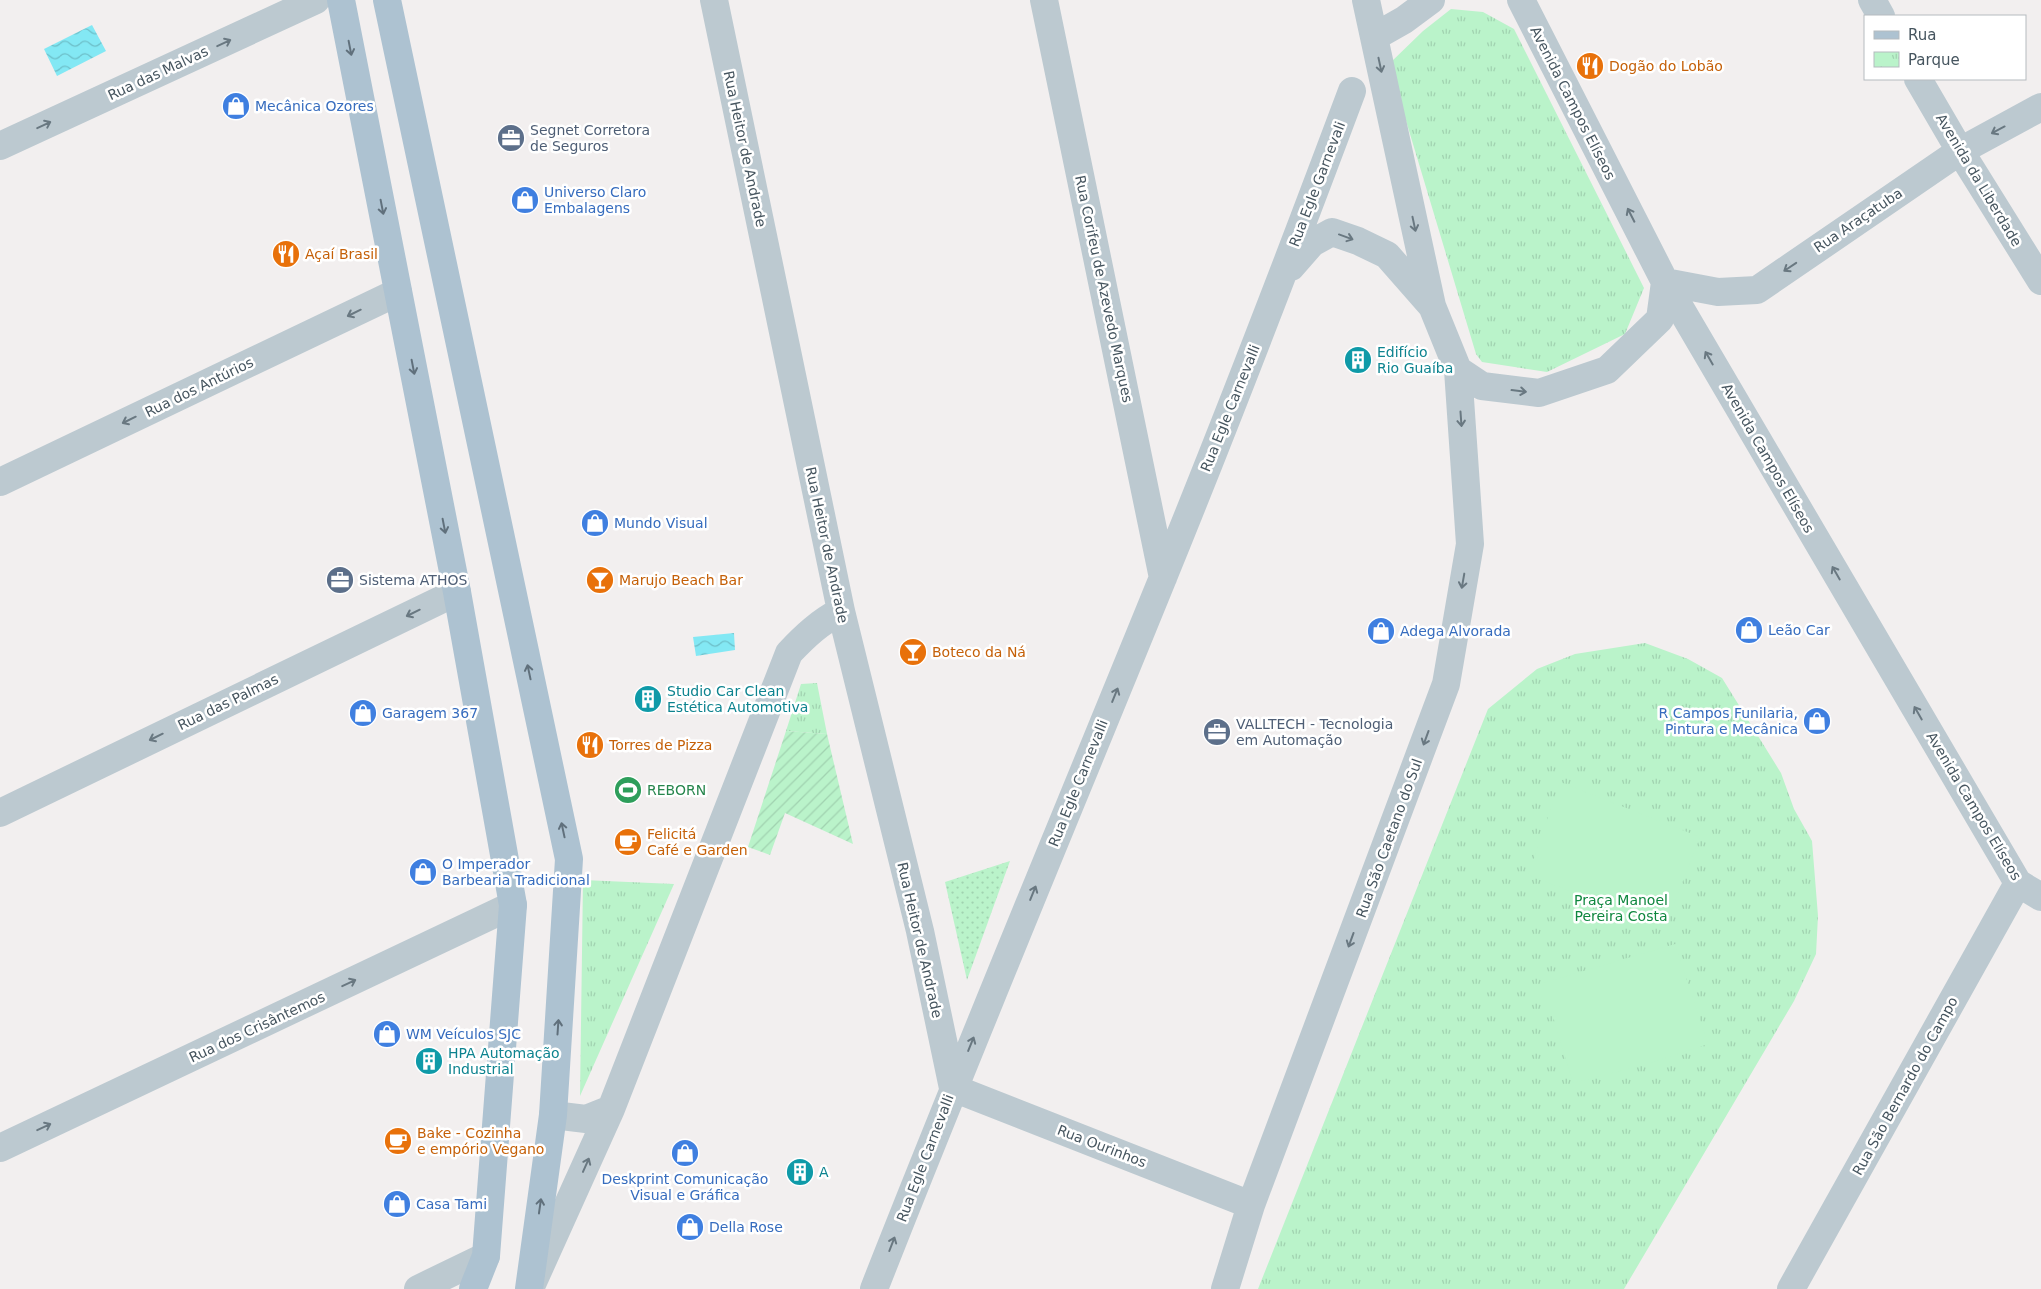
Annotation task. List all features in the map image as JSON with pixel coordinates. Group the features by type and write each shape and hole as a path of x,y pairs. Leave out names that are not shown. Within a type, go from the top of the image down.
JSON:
{"main road":[{"path":"341,0 457,592 513,906 486,1256 473,1289"},
{"path":"387,0 569,859 552,1115 530,1289"}],"street":[{"name":"Rua das Malvas","path":"0,146 316,0"},
{"name":"Rua Heitor de Andrade","path":"714,0 841,611 920,931 953,1088"},
{"name":"Rua Corifeu de Azevedo Marques","path":"1044,0 1163,578"},
{"path":"1366,0 1432,306"},
{"path":"1374,37 1404,20 1431,0"},
{"path":"1503,0 1525,7"},
{"path":"1872,0 1880,15"},
{"name":"Avenida Campos Elíseos","path":"1525,7 1665,282 2018,883 2041,897"},
{"name":"Avenida da Liberdade","path":"1919,80 2041,281"},
{"name":"Rua Egle Garnevali","path":"1282,278 1352,90"},
{"name":"Rua Araçatuba","path":"1665,282 1718,292 1757,290 1960,150 2041,107"},
{"path":"1282,278 1312,243 1332,232 1358,241 1388,256 1432,306"},
{"name":"Rua Egle Carnevalli","path":"874,1289 953,1088 1163,578 1282,278"},
{"path":"1458,370 1482,386 1539,393 1607,370 1660,319 1665,282"},
{"name":"Rua dos Antúrios","path":"0,482 398,292"},
{"name":"Rua São Caetano do Sul","path":"1225,1289 1252,1205 1446,684 1470,544 1458,370 1432,306"},
{"name":"Rua das Palmas","path":"0,813 457,592"},
{"path":"530,1289 611,1109 789,653 825,619 841,611"},
{"name":"Rua São Bernardo do Campo","path":"1791,1289 2018,883"},
{"name":"Rua dos Crisântemos","path":"0,1148 513,906"},
{"name":"Rua Ourinhos","path":"953,1088 1252,1205"},
{"path":"552,1115 586,1118 611,1109"},
{"path":"418,1289 486,1256"}],"green space":[{"path":"1451,9 1483,12 1514,29 1644,288 1625,334 1547,372 1482,362 1476,354 1389,64 1423,31"},
{"name":"Praça Manoel Pereira Costa","path":"1645,643 1688,659 1722,678 1781,773 1794,809 1812,841 1818,916 1816,954 1794,1001 1624,1289 1258,1289 1488,709 1537,669 1575,654"},
{"path":"817,683 827,734 786,731 801,684"},
{"path":"786,731 827,734 853,844 785,813 770,855 748,847"},
{"path":"1560,782 1700,837 1665,927 1528,875"},
{"path":"1010,861 967,980 945,882"},
{"path":"583,880 674,884 580,1096"},
{"path":"1675,944 1708,1044 1644,1065 1573,1083 1543,983"}],"water":[{"path":"92,25 106,51 57,76 44,49"},
{"path":"734,633 735,650 696,656 693,637"}],"place":[{"name":"Dogão do Lobão","path":"1590,66"},
{"name":"Mecânica Ozores","path":"236,106"},
{"name":"Segnet Corretora de Seguros","path":"511,138"},
{"name":"Universo Claro Embalagens","path":"525,200"},
{"name":"Açaí Brasil","path":"286,254"},
{"name":"Edifício Rio Guaíba","path":"1358,360"},
{"name":"Mundo Visual","path":"595,523"},
{"name":"Sistema ATHOS","path":"340,580"},
{"name":"Marujo Beach Bar","path":"600,580"},
{"name":"Leão Car","path":"1749,630"},
{"name":"Adega Alvorada","path":"1381,631"},
{"name":"Boteco da Ná","path":"913,652"},
{"name":"Studio Car Clean Estética Automotiva","path":"648,699"},
{"name":"Garagem 367","path":"363,713"},
{"name":"R Campos Funilaria, Pintura e Mecânica","path":"1817,721"},
{"name":"VALLTECH - Tecnologia em Automação","path":"1217,732"},
{"name":"Torres de Pizza","path":"590,745"},
{"name":"REBORN","path":"628,790"},
{"name":"Felicitá Café e Garden","path":"628,842"},
{"name":"O Imperador Barbearia Tradicional","path":"423,872"},
{"name":"WM Veículos SJC","path":"387,1034"},
{"name":"HPA Automação Industrial","path":"429,1061"},
{"name":"Bake - Cozinha e empório Vegano","path":"398,1141"},
{"name":"Deskprint Comunicação Visual e Gráfica","path":"685,1153"},
{"name":"A","path":"800,1172"},
{"name":"Casa Tami","path":"397,1204"},
{"name":"Della Rose","path":"690,1227"}]}
